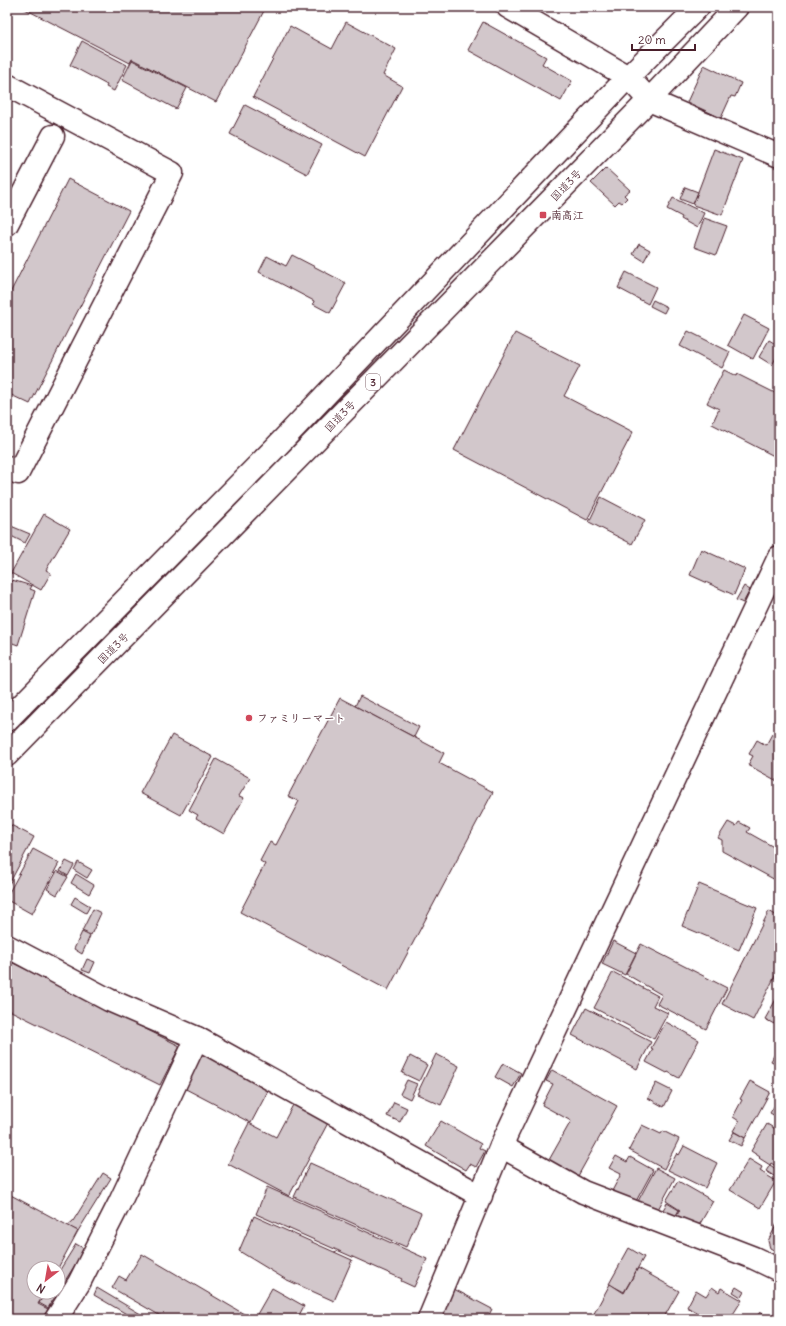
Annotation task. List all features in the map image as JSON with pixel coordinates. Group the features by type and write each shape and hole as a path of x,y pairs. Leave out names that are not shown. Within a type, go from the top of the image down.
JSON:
{"main road":[{"path":"508,7 628,77 649,100 779,156"},
{"name":"3","path":"7,720 276,447 628,77 698,7"},
{"name":"国道3号","path":"7,755 649,100 737,7"},
{"path":"7,85 172,173 18,473 7,467"},
{"path":"7,224 53,136"},
{"path":"429,1319 481,1196 500,1146 779,557"},
{"path":"7,946 109,1000 197,1038 481,1196"},
{"path":"56,1319 79,1283 119,1204 197,1038"},
{"path":"500,1146 583,1192 754,1258 779,1270"}],"building":[{"path":"21,7 266,7 216,102 132,59 130,63"},
{"path":"346,22 396,49 383,75 402,86 365,157 253,97 290,26 332,49"},
{"path":"483,22 546,57 542,64 572,81 561,101 468,50"},
{"path":"82,41 127,65 114,91 106,87 107,85 70,65"},
{"path":"132,60 187,88 176,109 122,80"},
{"path":"704,65 741,83 735,97 731,96 721,118 687,102"},
{"path":"245,105 322,145 307,174 230,134"},
{"path":"714,149 743,160 722,215 693,205"},
{"path":"606,168 630,190 624,195 627,198 622,203 619,201 615,205 591,183"},
{"path":"68,179 129,211 30,404 7,393 7,299"},
{"path":"685,187 698,192 693,204 680,199"},
{"path":"673,198 704,213 697,228 681,219 682,217 667,209"},
{"path":"704,218 727,226 716,255 694,247"},
{"path":"639,244 650,250 644,261 633,254"},
{"path":"292,255 346,283 330,313 313,304 314,301 259,272 267,256 286,266"},
{"path":"626,272 656,287 648,304 618,288"},
{"path":"653,300 667,307 664,313 650,306"},
{"path":"744,315 769,328 753,359 728,345"},
{"path":"688,331 730,352 722,368 680,346"},
{"path":"515,333 580,366 564,396 633,432 587,520 454,450"},
{"path":"769,340 779,346 779,353 772,365 759,357"},
{"path":"724,370 736,376 737,374 779,395 779,447 774,456 712,424 719,409 707,403"},
{"path":"601,497 645,520 632,544 589,522"},
{"path":"44,514 70,529 46,570 51,573 41,590 11,573"},
{"path":"11,526 30,534 25,543 7,534"},
{"path":"701,549 745,569 734,595 690,575"},
{"path":"12,580 32,586 30,589 35,591 18,645 7,641 7,596"},
{"path":"744,586 750,590 743,603 736,600"},
{"path":"360,696 419,727 414,737 355,706"},
{"path":"340,698 444,753 439,763 493,792 388,990 240,912 265,864 260,861 270,842 276,845 299,801 288,796"},
{"path":"772,734 779,738 779,782 748,765 753,756 749,754 757,740 766,745"},
{"path":"172,735 213,757 181,815 140,793"},
{"path":"216,759 250,778 239,796 244,798 224,834 196,818 198,815 189,810"},
{"path":"728,822 736,826 739,822 750,828 747,832 779,850 779,882 722,851 722,840 718,838"},
{"path":"7,823 34,837 7,888"},
{"path":"33,849 59,863 32,914 7,900 7,896"},
{"path":"66,861 74,865 68,876 60,871"},
{"path":"78,862 92,870 87,878 74,870"},
{"path":"57,871 68,877 57,895 47,889"},
{"path":"76,874 94,885 89,894 71,883"},
{"path":"699,884 757,908 739,950 682,926"},
{"path":"75,897 90,906 86,913 71,904"},
{"path":"93,909 101,913 91,935 82,931"},
{"path":"769,911 779,917 779,968 753,1020 722,1004"},
{"path":"82,932 90,936 82,954 74,949"},
{"path":"613,941 636,953 625,975 602,964"},
{"path":"641,944 727,988 706,1029 657,1004 662,995 626,974"},
{"path":"87,959 95,962 90,973 82,970"},
{"path":"7,960 180,1046 160,1085 7,1009"},
{"path":"613,972 658,996 653,1006 668,1013 654,1039 594,1008"},
{"path":"779,994 779,1016 774,1024 765,1019"},
{"path":"586,1008 651,1042 637,1069 572,1035"},
{"path":"666,1022 699,1040 679,1078 646,1062 653,1049 651,1048"},
{"path":"779,1046 779,1065 771,1061"},
{"path":"198,1051 269,1089 251,1123 180,1086"},
{"path":"436,1054 459,1066 441,1105 417,1094"},
{"path":"410,1056 427,1065 419,1081 402,1073"},
{"path":"503,1063 521,1073 513,1087 495,1077"},
{"path":"552,1070 617,1106 578,1176 549,1160 571,1121 542,1105 553,1084 546,1081"},
{"path":"407,1080 417,1084 410,1099 400,1094"},
{"path":"750,1081 770,1092 745,1138 733,1131 739,1121 733,1117 742,1100 740,1099"},
{"path":"656,1083 672,1091 664,1107 648,1098"},
{"path":"779,1098 779,1118 770,1113"},
{"path":"394,1102 407,1108 400,1122 387,1116"},
{"path":"294,1103 329,1121 289,1196 228,1164 249,1123 276,1137"},
{"path":"441,1121 481,1144 479,1148 485,1151 476,1167 470,1164 466,1170 426,1146"},
{"path":"767,1124 779,1131 779,1168 771,1163 770,1165 751,1151"},
{"path":"642,1125 661,1134 663,1131 679,1139 664,1169 629,1150"},
{"path":"734,1132 745,1138 741,1146 729,1140"},
{"path":"684,1146 717,1163 705,1188 668,1170 677,1153 679,1155"},
{"path":"616,1156 627,1162 630,1157 653,1170 635,1203 612,1191 621,1174 609,1168"},
{"path":"749,1159 762,1167 760,1171 776,1181 760,1208 730,1190"},
{"path":"310,1163 421,1213 406,1247 294,1197"},
{"path":"770,1165 779,1171 777,1178 766,1171"},
{"path":"656,1168 675,1178 656,1213 637,1203"},
{"path":"103,1173 111,1178 78,1231 67,1226 73,1221"},
{"path":"678,1181 713,1201 697,1229 676,1217 680,1210 666,1201"},
{"path":"267,1187 427,1259 414,1287 401,1281 402,1279 256,1214"},
{"path":"7,1193 78,1231 62,1260 26,1260 26,1300 40,1300 38,1304 48,1309 42,1319 7,1319"},
{"path":"667,1203 679,1210 672,1222 660,1215"},
{"path":"254,1216 352,1260 334,1301 285,1279 239,1251"},
{"path":"779,1220 779,1253 770,1248 768,1241"},
{"path":"76,1244 85,1249 66,1279 66,1260"},
{"path":"629,1248 644,1257 624,1292 609,1284"},
{"path":"142,1254 249,1317 248,1319 166,1319 112,1288 119,1276 126,1280"},
{"path":"638,1268 679,1291 663,1319 591,1319 610,1284 624,1293"},
{"path":"712,1287 719,1292 721,1288 742,1300 730,1319 708,1319 687,1307 696,1290 706,1296"},
{"path":"736,1287 744,1292 741,1297 733,1292"},
{"path":"97,1288 149,1319 135,1319 94,1295"},
{"path":"272,1288 304,1306 297,1319 262,1319 256,1316"},
{"path":"454,1289 492,1309 487,1319 452,1319 441,1313"},
{"path":"41,1300 53,1300 48,1308 39,1303"},
{"path":"760,1312 771,1319 755,1319"}],"place":[{"name":"南高江","path":"543,215"},
{"name":"ファミリーマート","path":"249,718"}]}
